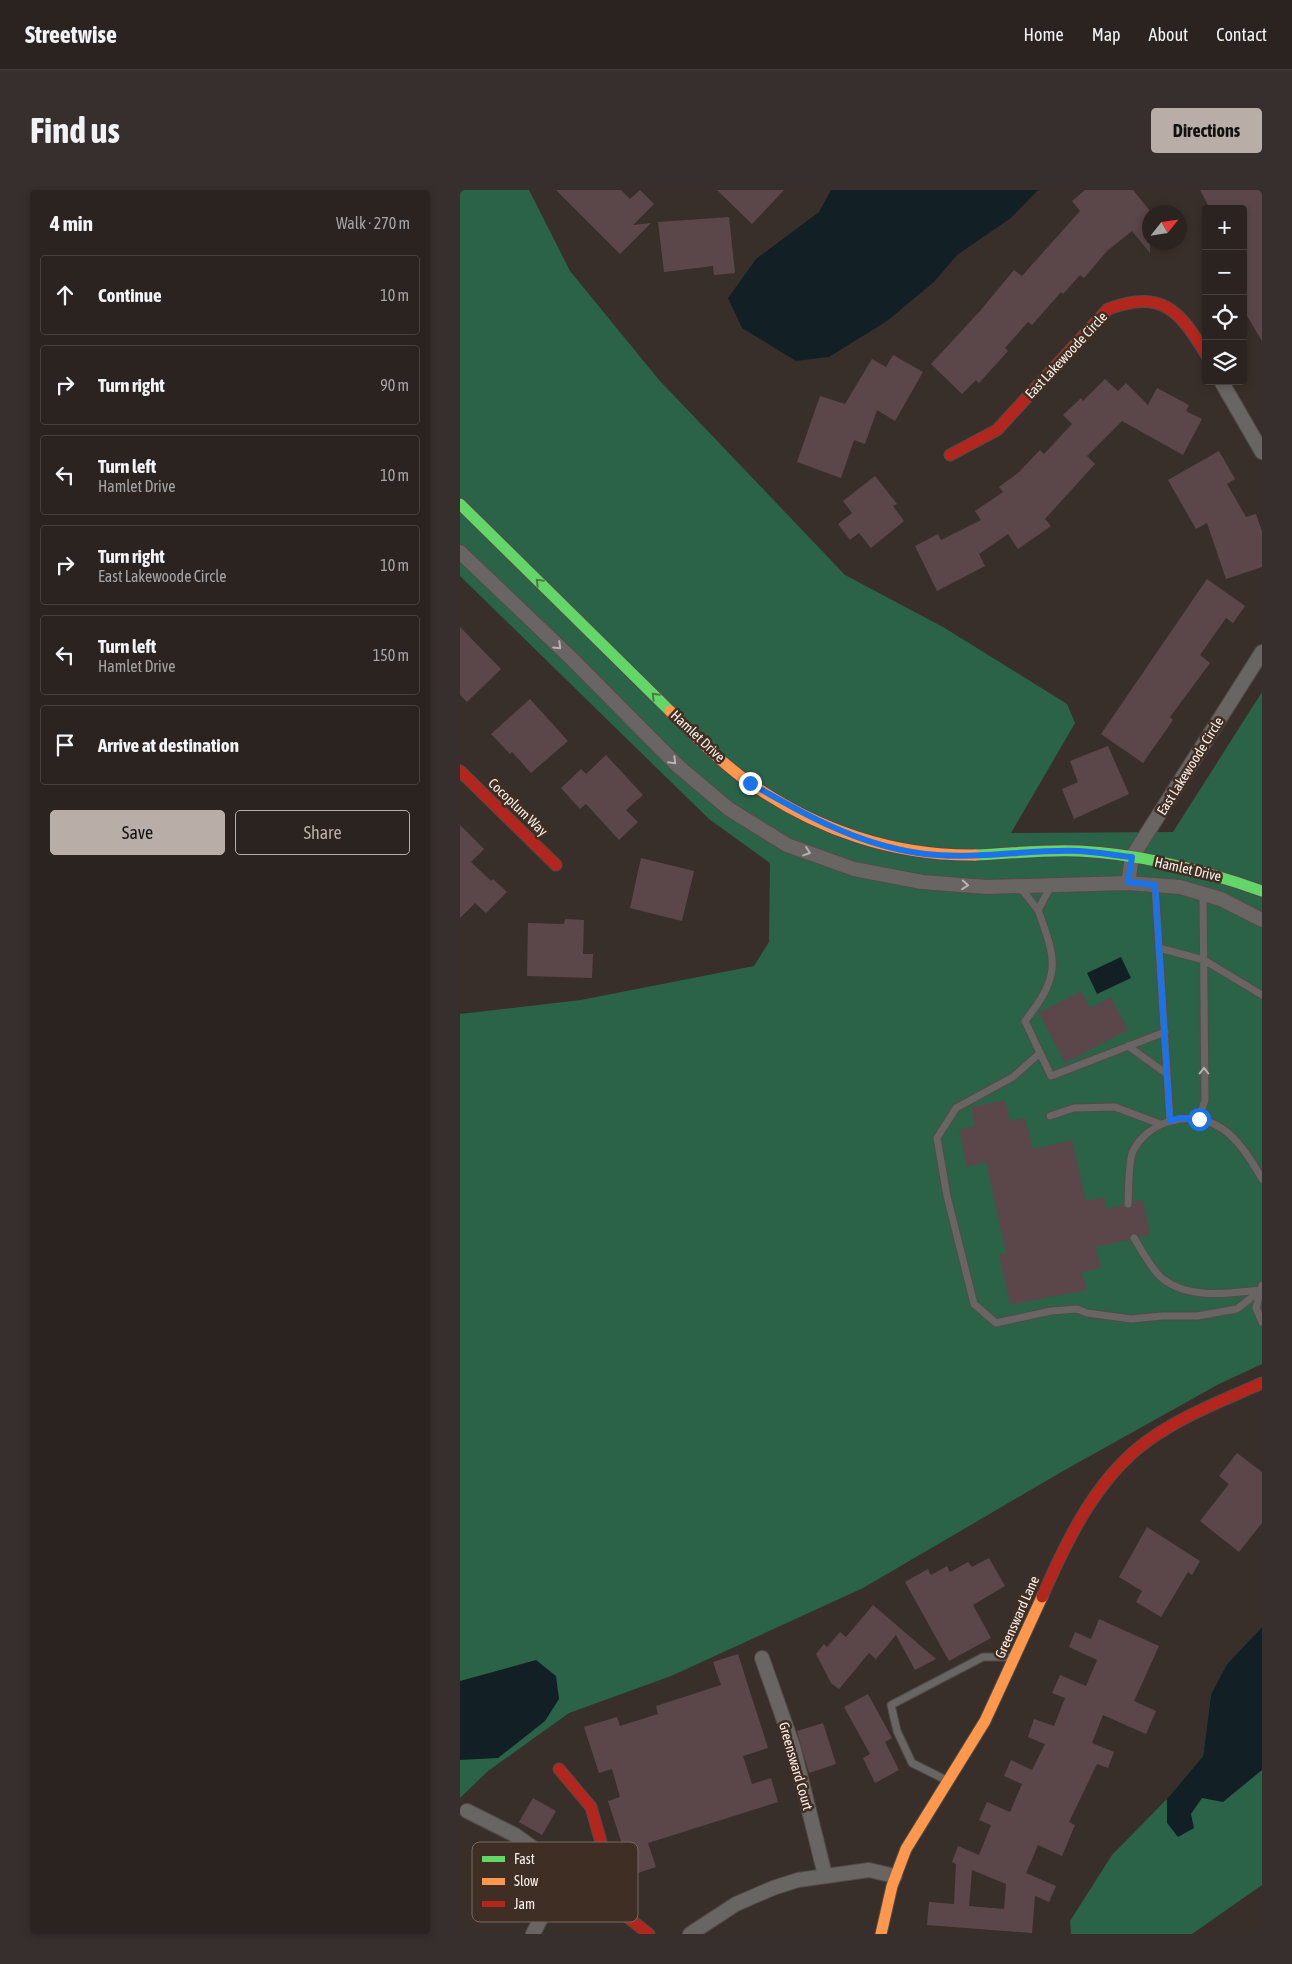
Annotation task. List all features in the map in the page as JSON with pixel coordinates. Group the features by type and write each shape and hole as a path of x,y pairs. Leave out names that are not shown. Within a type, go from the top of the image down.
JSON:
{"street":[{"name":"East Lakewoode Circle","path":"950,455 997,430 1108,309 1120,303 1148,300 1173,310 1184,319 1202,348"},
{"path":"1223,385 1262,452"},
{"name":"Hamlet Drive","path":"460,504 709,749 750,783 802,814 859,838 918,853 976,855 1078,851 1178,864 1228,878 1262,891"},
{"name":"Hamlet Drive","path":"460,552 571,658 679,767 729,809 787,845 854,869 922,882 1019,887 1128,882 1180,887 1221,899 1262,920"},
{"name":"East Lakewoode Circle","path":"1128,882 1132,857 1262,652"},
{"name":"Cocoplum Way","path":"460,771 556,865"},
{"name":"Greensward Lane","path":"881,1934 895,1876 920,1824 975,1738 1016,1656 1046,1587 1088,1506 1105,1481 1126,1458 1150,1438 1177,1422 1262,1383"},
{"name":"Greensward Court","path":"762,1658 793,1746 825,1875"},
{"path":"558,1769 591,1807 601,1842"},
{"path":"463,1810 524,1842"},
{"path":"690,1934 746,1900 773,1888 825,1875 869,1870 895,1876"},
{"path":"532,1934 538,1922"},
{"path":"634,1922 649,1934"}],"lane":[{"path":"1155,885 1170,1121"},
{"path":"1038,910 1051,886"},
{"path":"1019,887 1038,910 1053,953 1054,970 1042,996 1025,1021 1051,1076 1165,1032"},
{"path":"1199,1119 1204,1100 1203,894"},
{"path":"1159,948 1204,960 1262,995"},
{"path":"1128,1046 1167,1074"},
{"path":"1040,1053 1013,1077 956,1108 937,1138 947,1196 974,1304 996,1323 1076,1308 1087,1312 1131,1319 1197,1316 1237,1309 1261,1288"},
{"path":"1050,1116 1074,1108 1115,1107 1160,1124"},
{"path":"1128,1204 1133,1152 1144,1136 1160,1124 1179,1118 1199,1119 1218,1125 1233,1137 1249,1155 1262,1179"},
{"path":"1134,1238 1162,1279 1189,1291 1219,1293 1261,1288"},
{"path":"1261,1288 1256,1308 1262,1322"},
{"path":"949,1781 912,1764 897,1731 891,1705 983,1657 1016,1656"}],"green space":[{"path":"460,190 529,190 570,271 659,380 845,575 943,627 1067,704 1075,723 1011,833 1173,832 1262,692 1262,1364 1219,1384 1063,1471 863,1588 671,1676 569,1713 488,1771 460,1798 460,1014 581,1000 754,966 769,942 770,863 709,819 460,576"},
{"path":"1262,1627 1262,1885 1192,1934 1071,1934 1070,1921 1112,1855 1167,1799 1203,1756 1211,1694 1227,1664"}],"shaded area":[{"path":"831,190 1038,190 1011,218 957,255 934,282 887,321 829,357 796,361 742,328 728,298 756,259 819,212"},
{"path":"1121,957 1131,978 1097,994 1087,973"},
{"path":"1262,1627 1262,1770 1223,1802 1202,1798 1191,1814 1194,1828 1178,1837 1167,1823 1167,1799 1203,1756 1211,1694 1227,1664"},
{"path":"536,1660 556,1676 559,1699 545,1721 498,1758 460,1760 460,1681"}],"building":[{"path":"556,190 621,190 630,199 640,190 654,204 633,225 651,223 620,254"},
{"path":"717,190 784,190 752,224"},
{"path":"1085,190 1133,190 1145,205 1142,205 1142,243 1132,231 1107,251 1084,278 1080,275 1063,294 1061,292 1032,325 1028,322 1005,348 1008,351 979,383 976,380 962,394 931,364 980,311 1014,270 1022,276 1080,211 1072,201"},
{"path":"1200,190 1262,190 1262,341 1247,316 1247,205 1208,205"},
{"path":"729,217 735,273 714,275 713,266 664,272 658,222"},
{"path":"893,355 923,372 895,421 877,410 865,444 854,440 841,478 797,462 820,396 845,404 872,359 886,367"},
{"path":"1105,379 1118,391 1126,383 1148,405 1157,388 1189,405 1186,411 1202,419 1183,455 1122,421 1087,456 1095,464 1045,519 1051,526 1018,549 1008,534 979,554 985,566 937,591 915,546 938,534 941,540 981,520 975,511 1003,492 999,487 1018,473 1040,450 1044,454 1072,424 1063,415 1081,398 1083,401"},
{"path":"1219,451 1235,479 1227,484 1246,517 1256,514 1262,531 1262,567 1226,579 1207,523 1196,529 1168,480"},
{"path":"875,476 897,504 893,506 904,521 871,548 859,533 850,540 838,524 852,513 843,501"},
{"path":"1207,579 1245,606 1233,623 1226,618 1200,655 1210,663 1170,717 1173,720 1143,763 1101,734"},
{"path":"460,627 501,669 467,702 460,695"},
{"path":"530,699 568,741 531,773 512,752 510,754 491,734"},
{"path":"1108,746 1129,794 1074,819 1062,789 1078,782 1070,761"},
{"path":"606,755 643,795 626,810 638,822 619,840 586,804 580,809 561,788 581,769 586,774"},
{"path":"460,825 484,849 471,862 491,881 493,879 507,892 486,913 475,903 460,918"},
{"path":"641,858 694,871 682,921 630,908"},
{"path":"565,919 584,920 583,954 593,954 592,978 527,976 528,923 564,924"},
{"path":"1081,991 1090,1008 1111,997 1128,1030 1065,1063 1039,1013"},
{"path":"1005,1100 1010,1121 1025,1118 1033,1149 1072,1140 1086,1201 1104,1197 1106,1209 1123,1205 1128,1209 1132,1207 1133,1202 1143,1200 1150,1235 1140,1237 1133,1233 1130,1235 1129,1240 1096,1247 1101,1268 1082,1272 1087,1290 1010,1305 999,1254 1006,1253 986,1162 967,1167 959,1130 975,1126 971,1107"},
{"path":"1237,1453 1262,1472 1262,1523 1239,1552 1200,1521 1229,1484 1219,1476"},
{"path":"1147,1527 1200,1561 1192,1575 1188,1572 1161,1617 1136,1602 1142,1591 1119,1577"},
{"path":"989,1558 1005,1586 973,1605 991,1638 949,1661 905,1582 928,1569 931,1575 947,1566 950,1572 968,1562 972,1567"},
{"path":"873,1605 936,1659 915,1670 896,1635 876,1659 869,1653 839,1689 831,1683 816,1654 824,1644 827,1647 840,1632 846,1637"},
{"path":"1099,1619 1159,1646 1134,1701 1156,1711 1146,1734 1103,1715 1092,1743 1114,1752 1108,1768 1097,1764 1069,1822 1075,1825 1062,1856 1038,1845 1026,1873 1056,1886 1049,1902 1035,1896 1032,1933 927,1925 929,1902 954,1904 956,1864 952,1862 958,1846 979,1855 991,1825 979,1820 987,1802 1010,1812 1022,1784 1004,1776 1011,1760 1032,1770 1045,1744 1028,1737 1034,1719 1054,1726 1065,1698 1052,1693 1060,1675 1086,1686 1097,1660 1069,1647 1075,1632 1091,1639","holes":["972,1870 1006,1884 1004,1909 969,1906"]},
{"path":"738,1654 768,1748 743,1756 752,1784 771,1778 778,1802 648,1843 656,1867 638,1873 638,1842 621,1842 608,1801 620,1797 612,1769 599,1773 584,1727 617,1717 620,1726 658,1714 656,1706 721,1685 713,1662"},
{"path":"868,1694 892,1738 885,1742 899,1770 875,1783 863,1758 870,1754 844,1707"},
{"path":"823,1723 836,1764 809,1773 797,1731"},
{"path":"533,1798 556,1811 542,1835 519,1822"}],"traffic: fast":[{"path":"460,504 670,711"},
{"path":"975,855 1040,851 1103,853 1172,864 1262,891"}],"traffic: slow":[{"path":"670,711 739,775 776,800 829,827 857,837 915,851 975,855"},
{"path":"881,1934 892,1886 906,1849 985,1721 1042,1597"}],"traffic: jam":[{"path":"950,455 997,430 1108,309 1142,301 1156,303 1177,315 1202,348"},
{"path":"460,771 556,865"},
{"path":"1042,1597 1075,1529 1102,1486 1118,1467 1136,1450 1169,1427 1262,1383"},
{"path":"559,1769 591,1807 601,1842"},
{"path":"634,1922 649,1934"}],"route":[{"path":"750,783 802,814 859,838 918,853 976,855 1078,851 1132,857 1128,882 1155,885 1170,1121 1179,1118 1199,1119"}]}
